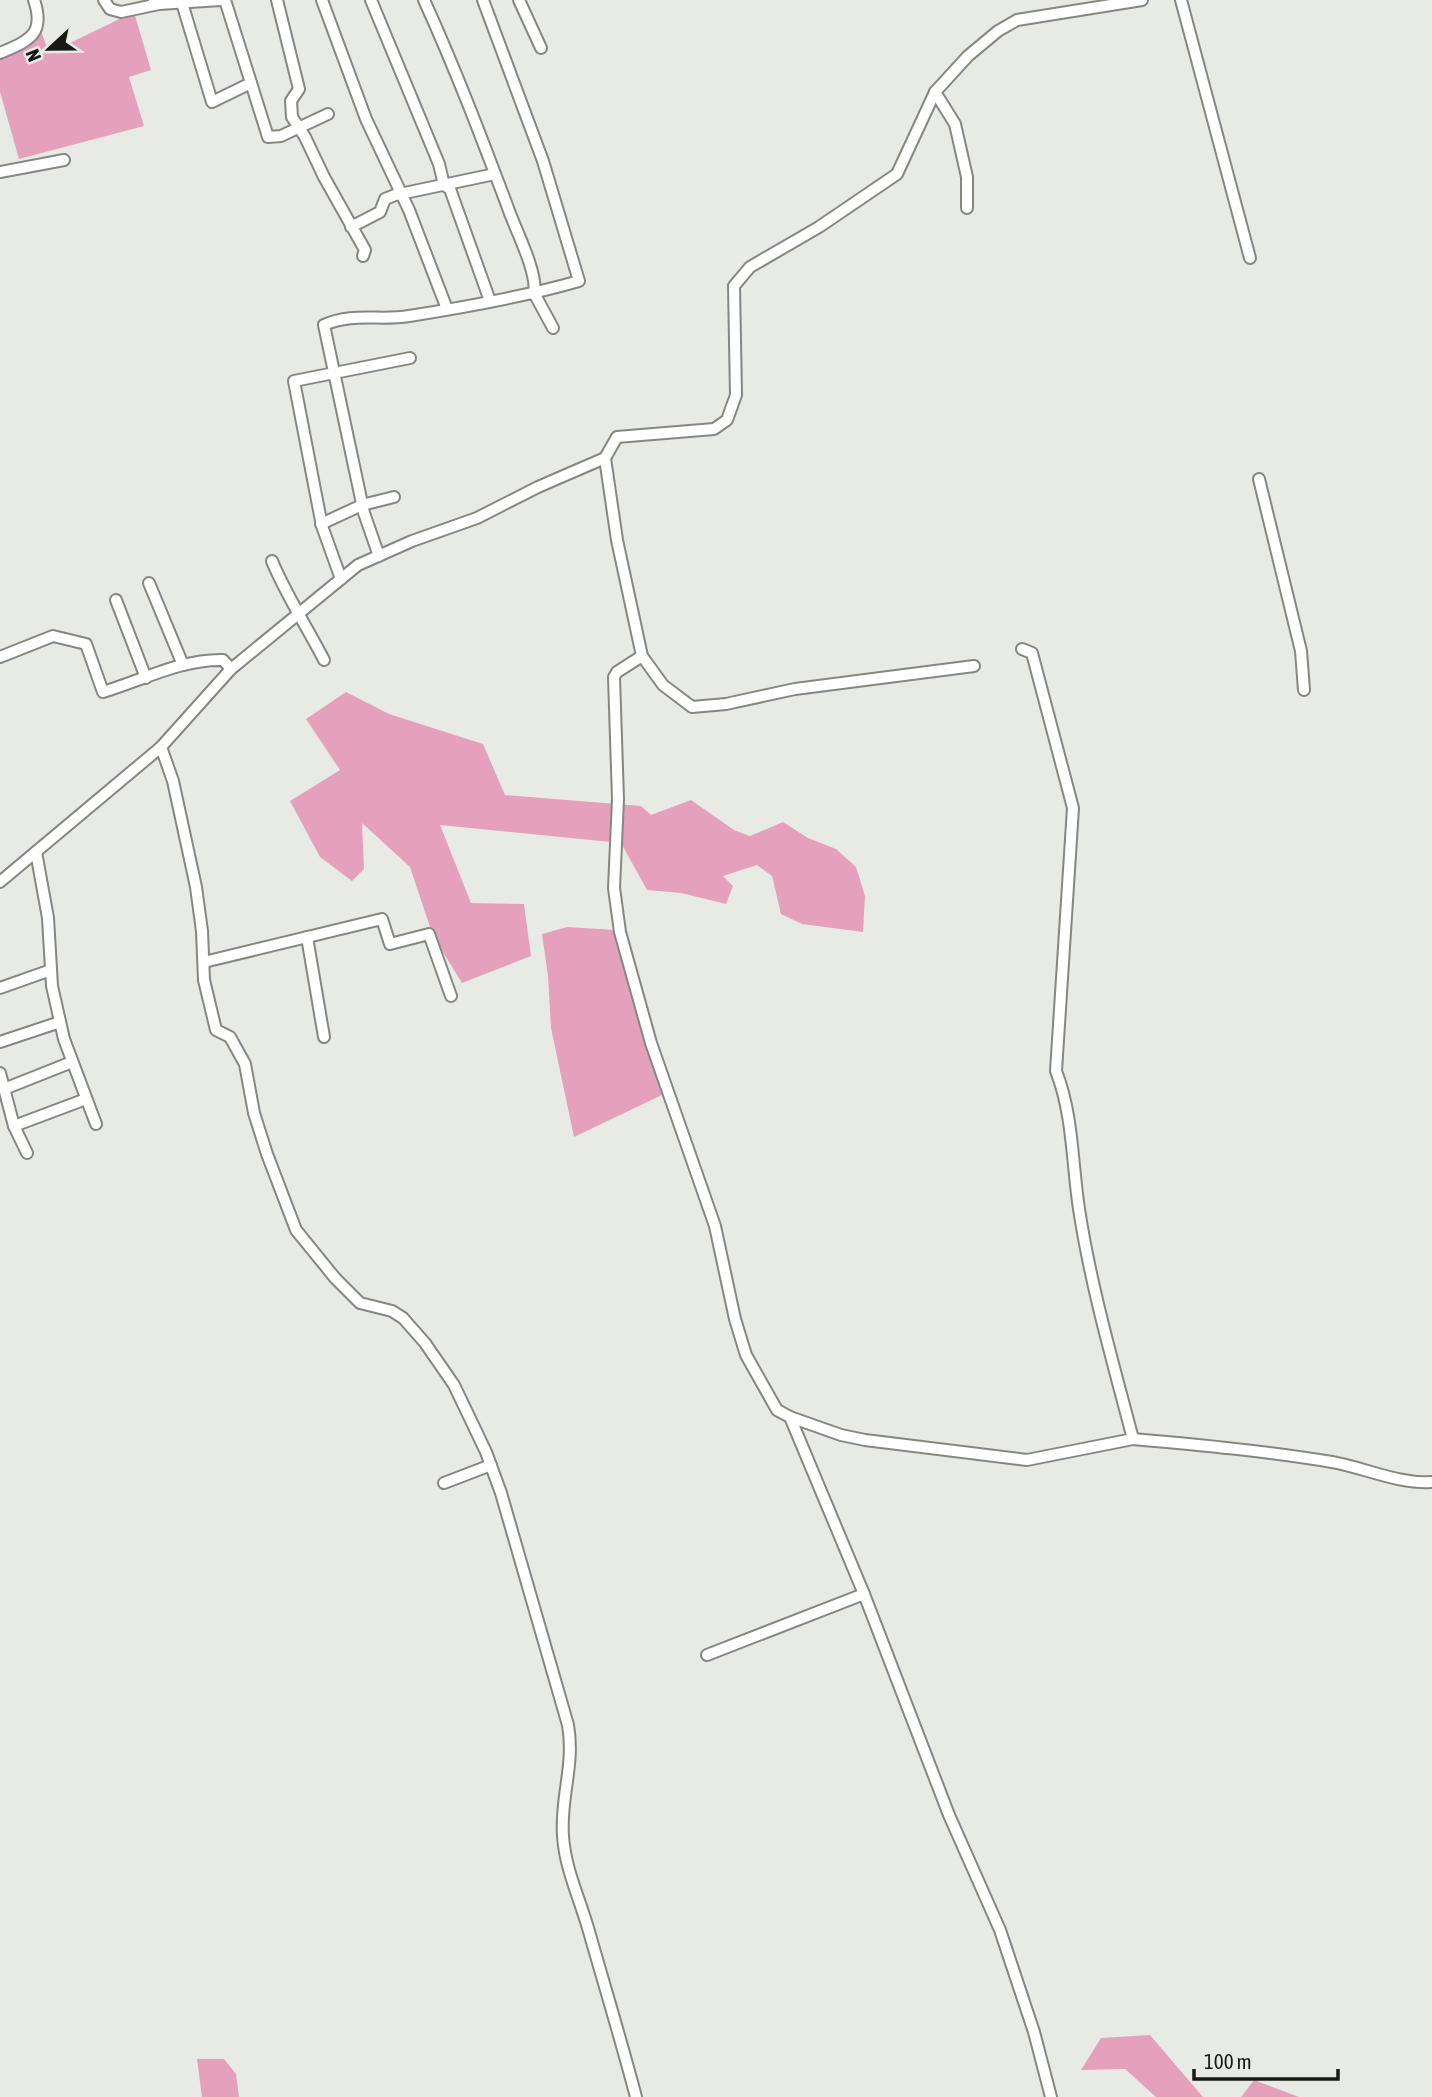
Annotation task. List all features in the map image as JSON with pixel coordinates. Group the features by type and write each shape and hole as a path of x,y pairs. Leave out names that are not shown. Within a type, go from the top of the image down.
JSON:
{"street":[{"path":"0,53 32,38 38,26 38,12 34,0"},
{"path":"104,0 110,9 121,12 157,2 223,0 268,137 281,136 328,114"},
{"path":"277,0 299,89 291,100 292,117 300,127 365,250 363,256"},
{"path":"322,0 366,119 409,210 447,309"},
{"path":"371,0 439,164 444,185 450,189 490,301"},
{"path":"424,0 495,174 536,285 534,293 553,328"},
{"path":"379,556 362,505 324,324 341,317 384,318 447,309 534,293 579,281 543,161 484,0"},
{"path":"519,0 541,48"},
{"path":"0,882 161,747 231,669 358,565 477,518 538,486 605,458 617,437 714,429 727,419 736,396 734,286 750,267 818,227 897,174 935,92 968,56 998,31 1017,20 1142,0"},
{"path":"1181,0 1251,258"},
{"path":"182,3 212,102 251,83"},
{"path":"935,92 955,124 967,177 967,208"},
{"path":"0,172 64,160"},
{"path":"351,227 380,212 386,199 495,174"},
{"path":"341,579 321,524 294,381 410,358"},
{"path":"605,458 617,540 642,656 663,685 692,707 726,704 795,689 974,666"},
{"path":"1259,478 1301,651 1304,690"},
{"path":"321,524 362,505 394,497"},
{"path":"272,561 281,583 324,660"},
{"path":"149,583 183,665"},
{"path":"116,600 146,678"},
{"path":"0,657 53,636 86,644 103,692 204,660 223,660 231,669"},
{"path":"1022,649 1032,653 1073,808 1056,1071 1065,1093 1091,1279 1133,1439"},
{"path":"642,656 617,672 614,677 618,799 614,888 620,932 651,1044 715,1226 735,1319 746,1355 777,1410 841,1435 864,1440 1027,1460 1133,1439 1264,1452 1354,1466 1414,1483 1432,1482"},
{"path":"161,747 173,781 196,887 202,931 204,980 216,1030 230,1037 245,1064 254,1113 296,1230 360,1304 392,1311 403,1318 425,1343 454,1385 501,1493 568,1725 571,1743 570,1767 563,1815 563,1836 569,1874 636,2097"},
{"path":"36,852 48,918 51,970 60,1022 96,1124"},
{"path":"204,962 382,919 390,944 429,934 451,996"},
{"path":"307,937 324,1037"},
{"path":"0,988 51,970"},
{"path":"0,1042 60,1022"},
{"path":"4,1089 72,1062"},
{"path":"0,1073 14,1126 27,1153"},
{"path":"14,1126 86,1099"},
{"path":"790,1417 864,1594 949,1815 1000,1930 1034,2032 1051,2097"},
{"path":"444,1483 491,1465"},
{"path":"708,1655 864,1594"}],"shaded area":[{"path":"134,12 151,70 129,77 144,126 19,159 0,92 0,56 26,35 35,15 49,53"},
{"path":"346,692 389,714 483,744 505,795 641,806 651,815 691,800 734,830 750,836 783,822 808,838 836,849 856,867 865,896 863,932 802,924 781,914 772,876 757,865 723,876 733,886 726,904 681,893 647,890 621,843 440,825 471,903 524,904 531,956 462,983 433,936 410,867 362,823 364,869 352,881 320,857 290,801 340,770 306,719"},
{"path":"567,927 615,930 644,1039 664,1094 574,1137 551,1028 542,934"},
{"path":"1150,2035 1203,2097 1156,2097 1125,2069 1081,2070 1101,2038"},
{"path":"197,2059 224,2059 236,2074 239,2097 202,2097"},
{"path":"1254,2080 1299,2097 1241,2097"}]}
